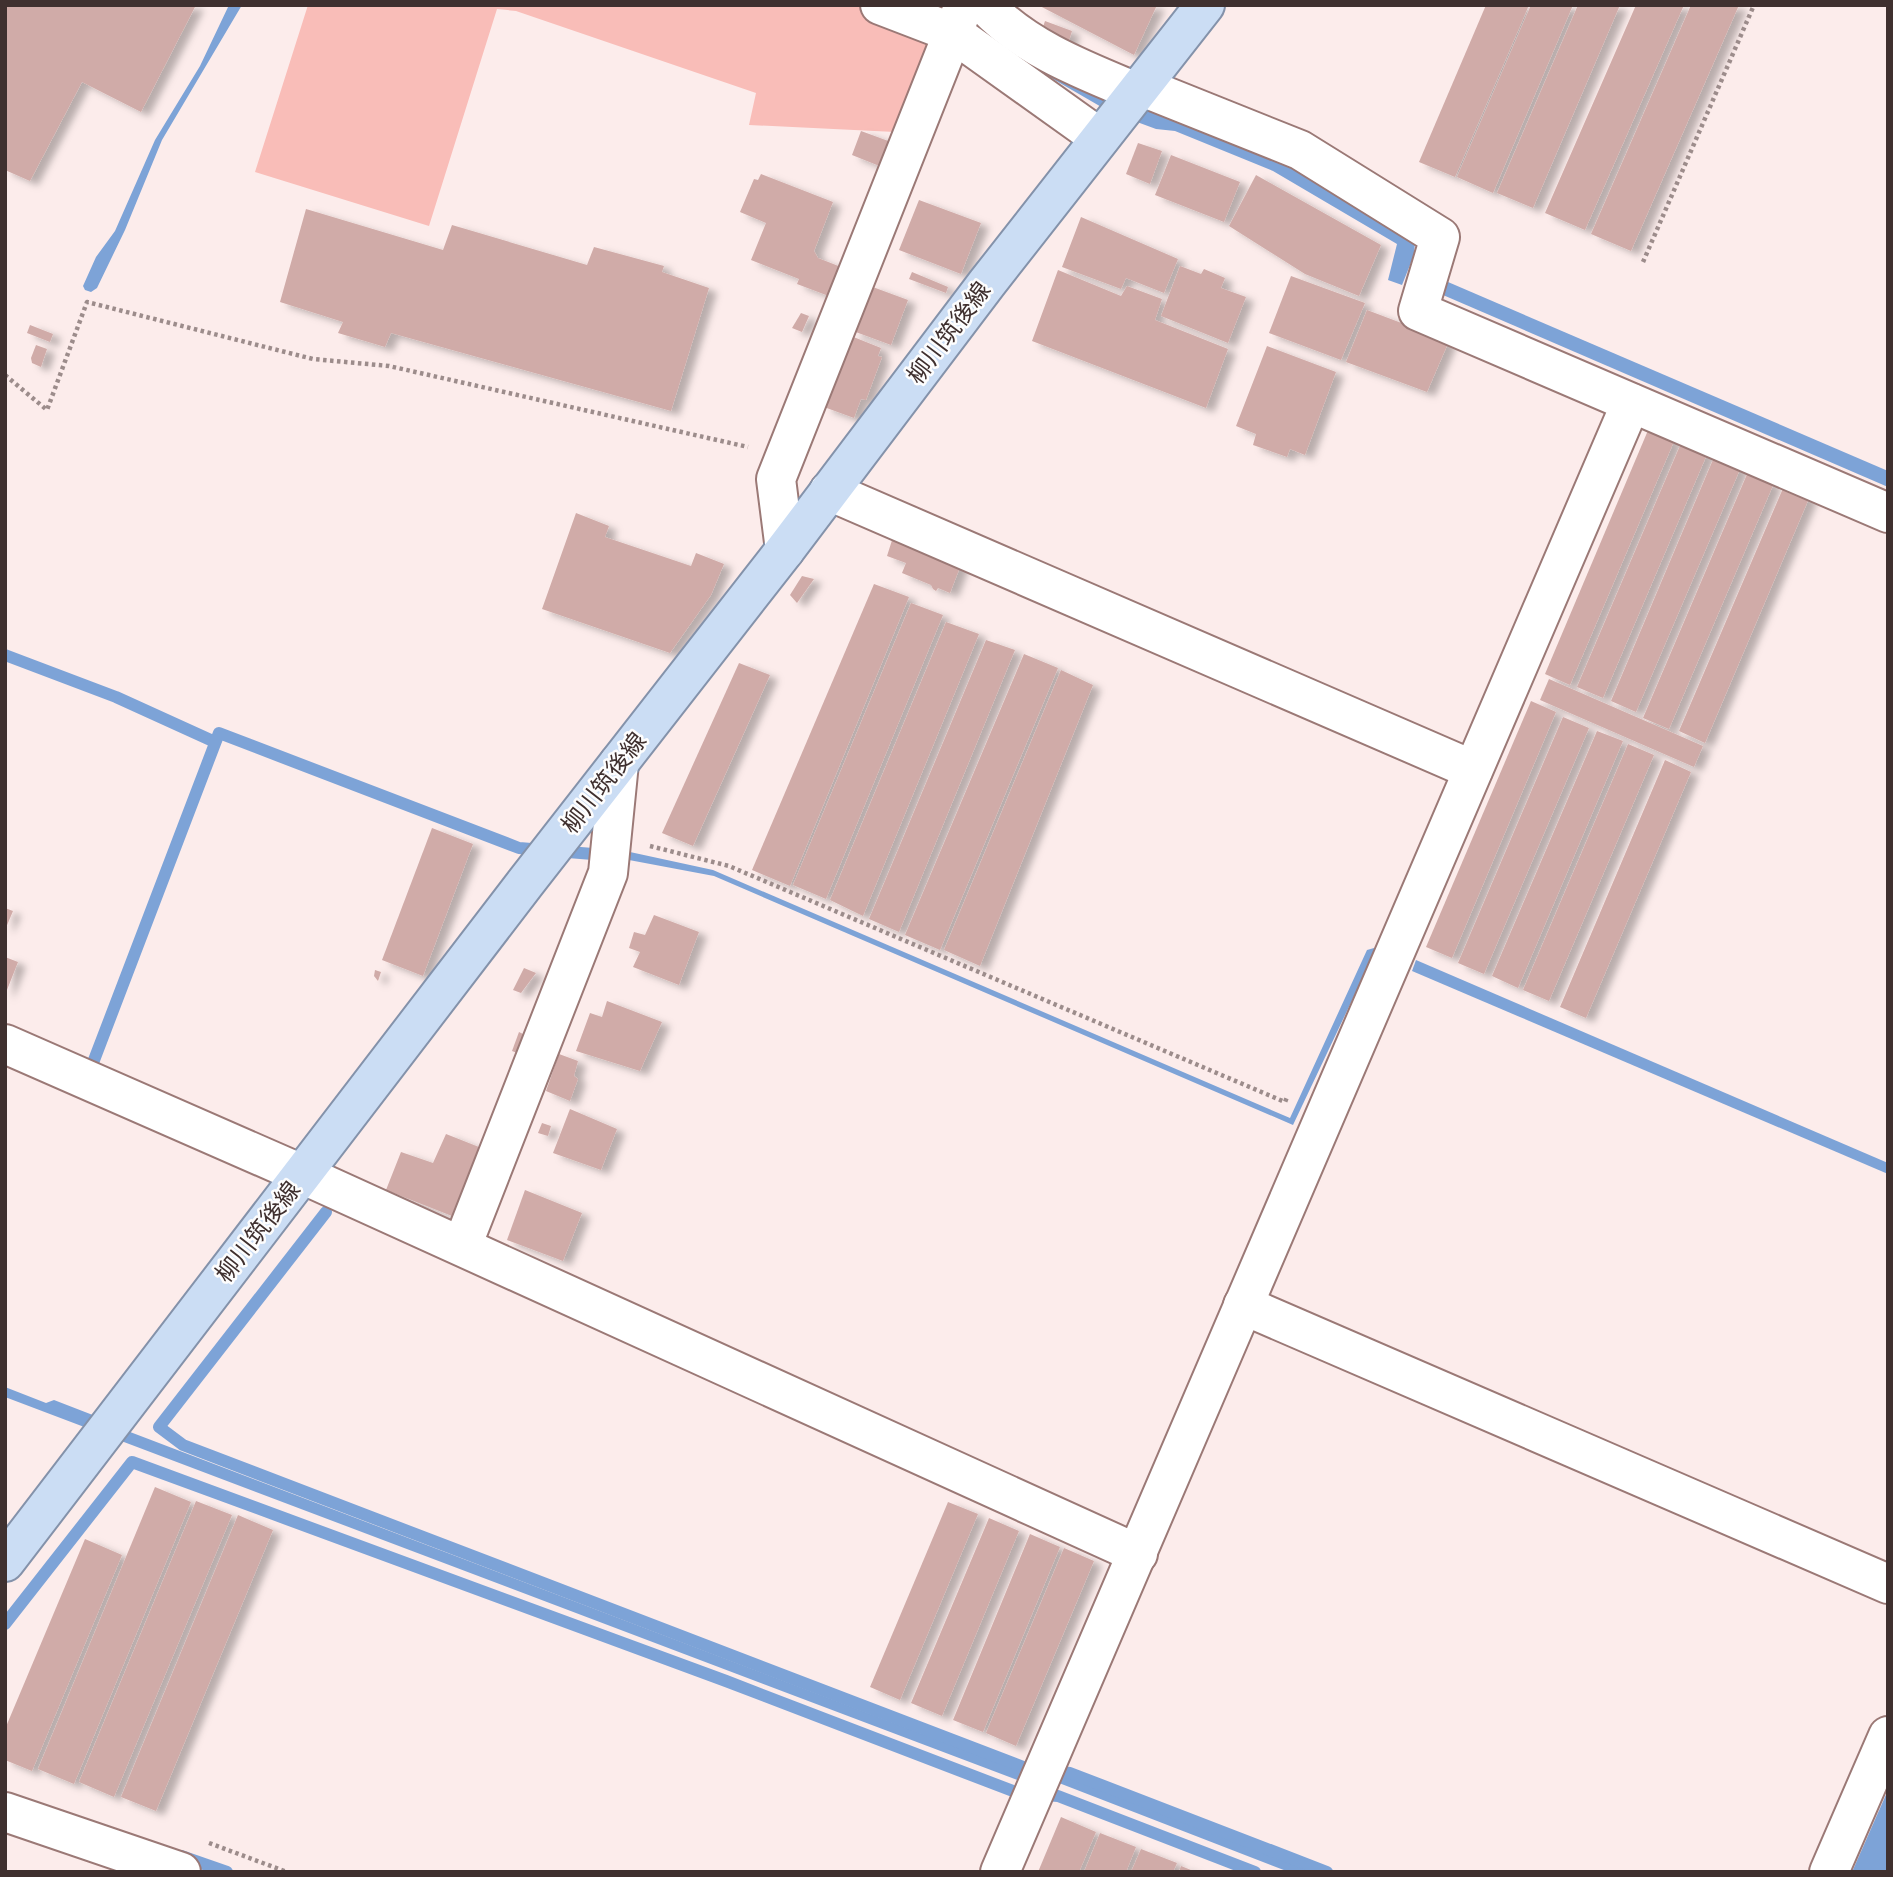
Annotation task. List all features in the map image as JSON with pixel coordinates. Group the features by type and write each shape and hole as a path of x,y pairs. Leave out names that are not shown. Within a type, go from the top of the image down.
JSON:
{"main road":[{"name":"柳川筑後線","path":"5,1562 1205,5"}],"street":[{"path":"880,5 959,19 1100,138"},
{"path":"985,5 1017,33 1068,63 1300,150 1440,237 1418,310 1888,513"},
{"path":"785,550 776,480 959,19"},
{"path":"1000,1872 1631,403"},
{"path":"830,491 1473,770"},
{"path":"462,1246 608,873 619,763"},
{"path":"5,1044 304,1174 1138,1554"},
{"path":"1243,1305 1888,1584"},
{"path":"1829,1872 1888,1737"},
{"path":"5,1812 181,1872"}],"path":[{"path":"1643,262 1755,5"},
{"path":"5,375 47,410 87,302 313,359 389,366 752,448"},
{"path":"645,845 729,866 1285,1102 1290,1090"}],"shaded area":[{"path":"308,5 865,5 936,45 895,132 749,125 756,93 516,11 497,9 429,226 255,172"}],"water":[{"path":"229,5 242,5 162,140 125,230 97,288 91,292 85,290 83,286 96,257 115,231 155,140 200,66"},
{"path":"934,5 971,5 1137,107 1285,161 1415,242 1414,255 1402,285 1388,280 1397,244 1273,171 1175,131 1156,129 1110,112"},
{"path":"1448,282 1888,471 1888,487 1443,295"},
{"path":"630,852 713,870 1290,1118 1367,950 1380,949 1373,956 1293,1125 714,876 629,860"},
{"path":"1416,960 1888,1163 1888,1174 1412,971"},
{"path":"5,1387 46,1403 54,1400 116,1424 117,1427 1025,1773 1066,1776 1316,1872 1289,1872 1059,1783 1020,1781 5,1397"},
{"path":"1888,1790 1888,1872 1852,1872"}],"building":[{"path":"5,5 196,5 141,112 82,82 30,181 5,170"},
{"path":"1038,5 1157,5 1134,55"},
{"path":"1486,5 1529,5 1455,177 1419,162"},
{"path":"1531,5 1573,5 1493,193 1457,177"},
{"path":"1578,5 1620,5 1533,208 1497,193"},
{"path":"1636,5 1684,5 1585,230 1545,213"},
{"path":"1691,5 1739,5 1631,251 1591,234"},
{"path":"1045,21 1072,31 1067,47 1040,36"},
{"path":"861,131 891,142 882,167 852,155"},
{"path":"1138,143 1162,151 1150,184 1126,174"},
{"path":"1171,155 1240,182 1224,222 1155,195"},
{"path":"761,174 833,202 814,251 818,258 846,269 834,298 797,284 799,279 751,260 766,223 740,212 754,179 758,180"},
{"path":"1256,175 1381,245 1359,296 1305,274 1229,226"},
{"path":"919,200 981,223 961,274 899,250"},
{"path":"306,209 443,250 452,225 587,265 594,247 664,266 662,272 709,288 671,411 391,333 385,347 338,333 343,322 280,302"},
{"path":"1081,217 1178,259 1164,293 1126,278 1121,289 1062,267"},
{"path":"1180,266 1201,274 1204,269 1225,278 1221,288 1246,297 1228,343 1161,316"},
{"path":"1058,270 1121,296 1127,286 1162,299 1155,320 1228,349 1206,408 1032,341"},
{"path":"912,272 948,287 946,293 909,279"},
{"path":"1291,276 1365,303 1341,360 1269,333"},
{"path":"870,286 908,300 891,345 853,331"},
{"path":"1367,310 1449,341 1427,392 1346,362"},
{"path":"801,313 809,316 802,332 792,328"},
{"path":"30,325 53,334 50,342 27,333"},
{"path":"851,336 881,348 878,356 882,357 866,400 861,399 854,418 824,407"},
{"path":"36,345 47,349 41,367 32,363"},
{"path":"1267,346 1336,372 1305,455 1290,449 1287,457 1253,445 1256,434 1236,426"},
{"path":"1649,428 1675,439 1570,685 1545,674"},
{"path":"1682,441 1708,452 1603,698 1577,687"},
{"path":"1715,455 1741,467 1636,712 1611,701"},
{"path":"1748,472 1774,483 1669,729 1643,718"},
{"path":"1784,486 1810,496 1705,743 1679,731"},
{"path":"576,513 609,526 605,537 691,566 696,553 724,564 711,595 670,653 542,609"},
{"path":"894,534 962,562 950,593 938,588 936,591 931,585 902,573 906,563 887,556"},
{"path":"802,576 814,579 797,603 790,595"},
{"path":"874,584 909,597 790,886 752,870"},
{"path":"911,603 943,615 826,899 793,885"},
{"path":"946,622 979,634 863,916 830,900"},
{"path":"986,640 1015,650 899,932 869,919"},
{"path":"1024,654 1058,668 940,950 905,935"},
{"path":"739,663 770,675 693,846 662,833"},
{"path":"1061,670 1093,685 980,966 944,950"},
{"path":"1549,679 1703,746 1694,767 1540,700"},
{"path":"1531,701 1556,712 1452,958 1426,947"},
{"path":"1563,717 1589,728 1484,974 1458,963"},
{"path":"1597,731 1623,741 1518,988 1492,976"},
{"path":"1628,744 1654,755 1549,1001 1523,990"},
{"path":"1665,760 1691,772 1586,1018 1560,1007"},
{"path":"432,828 473,844 423,976 382,960"},
{"path":"5,908 13,911 5,930"},
{"path":"654,915 699,932 679,985 633,967 640,952 629,948 634,932 645,935"},
{"path":"5,957 18,962 5,995"},
{"path":"524,968 536,973 521,993 513,990"},
{"path":"375,970 381,972 378,981 374,976"},
{"path":"607,1001 662,1022 640,1071 576,1051 590,1013 602,1017"},
{"path":"519,1032 529,1037 522,1055 512,1051"},
{"path":"559,1054 578,1061 574,1076 578,1079 570,1101 546,1091"},
{"path":"570,1109 617,1129 601,1170 553,1153"},
{"path":"542,1123 551,1126 548,1136 538,1133"},
{"path":"446,1134 484,1149 461,1208 455,1207 452,1216 386,1190 401,1152 433,1163"},
{"path":"525,1190 582,1213 563,1261 507,1240"},
{"path":"155,1487 191,1502 74,1784 38,1769"},
{"path":"196,1501 232,1515 114,1797 79,1782"},
{"path":"948,1502 978,1514 900,1700 870,1687"},
{"path":"238,1515 273,1530 156,1811 121,1797"},
{"path":"989,1518 1019,1531 942,1716 911,1703"},
{"path":"1030,1534 1060,1547 983,1732 953,1720"},
{"path":"85,1539 122,1555 32,1771 5,1760 5,1729"},
{"path":"1064,1548 1094,1561 1016,1746 986,1733"},
{"path":"1061,1817 1096,1832 1079,1872 1038,1872"},
{"path":"1100,1833 1136,1847 1126,1872 1084,1872"},
{"path":"1141,1849 1177,1863 1173,1872 1131,1872"},
{"path":"1181,1866 1196,1872 1179,1872"}],"waterway":[{"path":"5,655 116,697 215,742"},
{"path":"91,1068 219,733 519,848 605,855"},
{"path":"326,1212 159,1427 183,1445 1026,1768 1070,1773 1327,1872"},
{"path":"5,1624 132,1462 726,1681 1018,1793 1058,1796 1255,1872"},
{"path":"181,1856 227,1872"}]}
